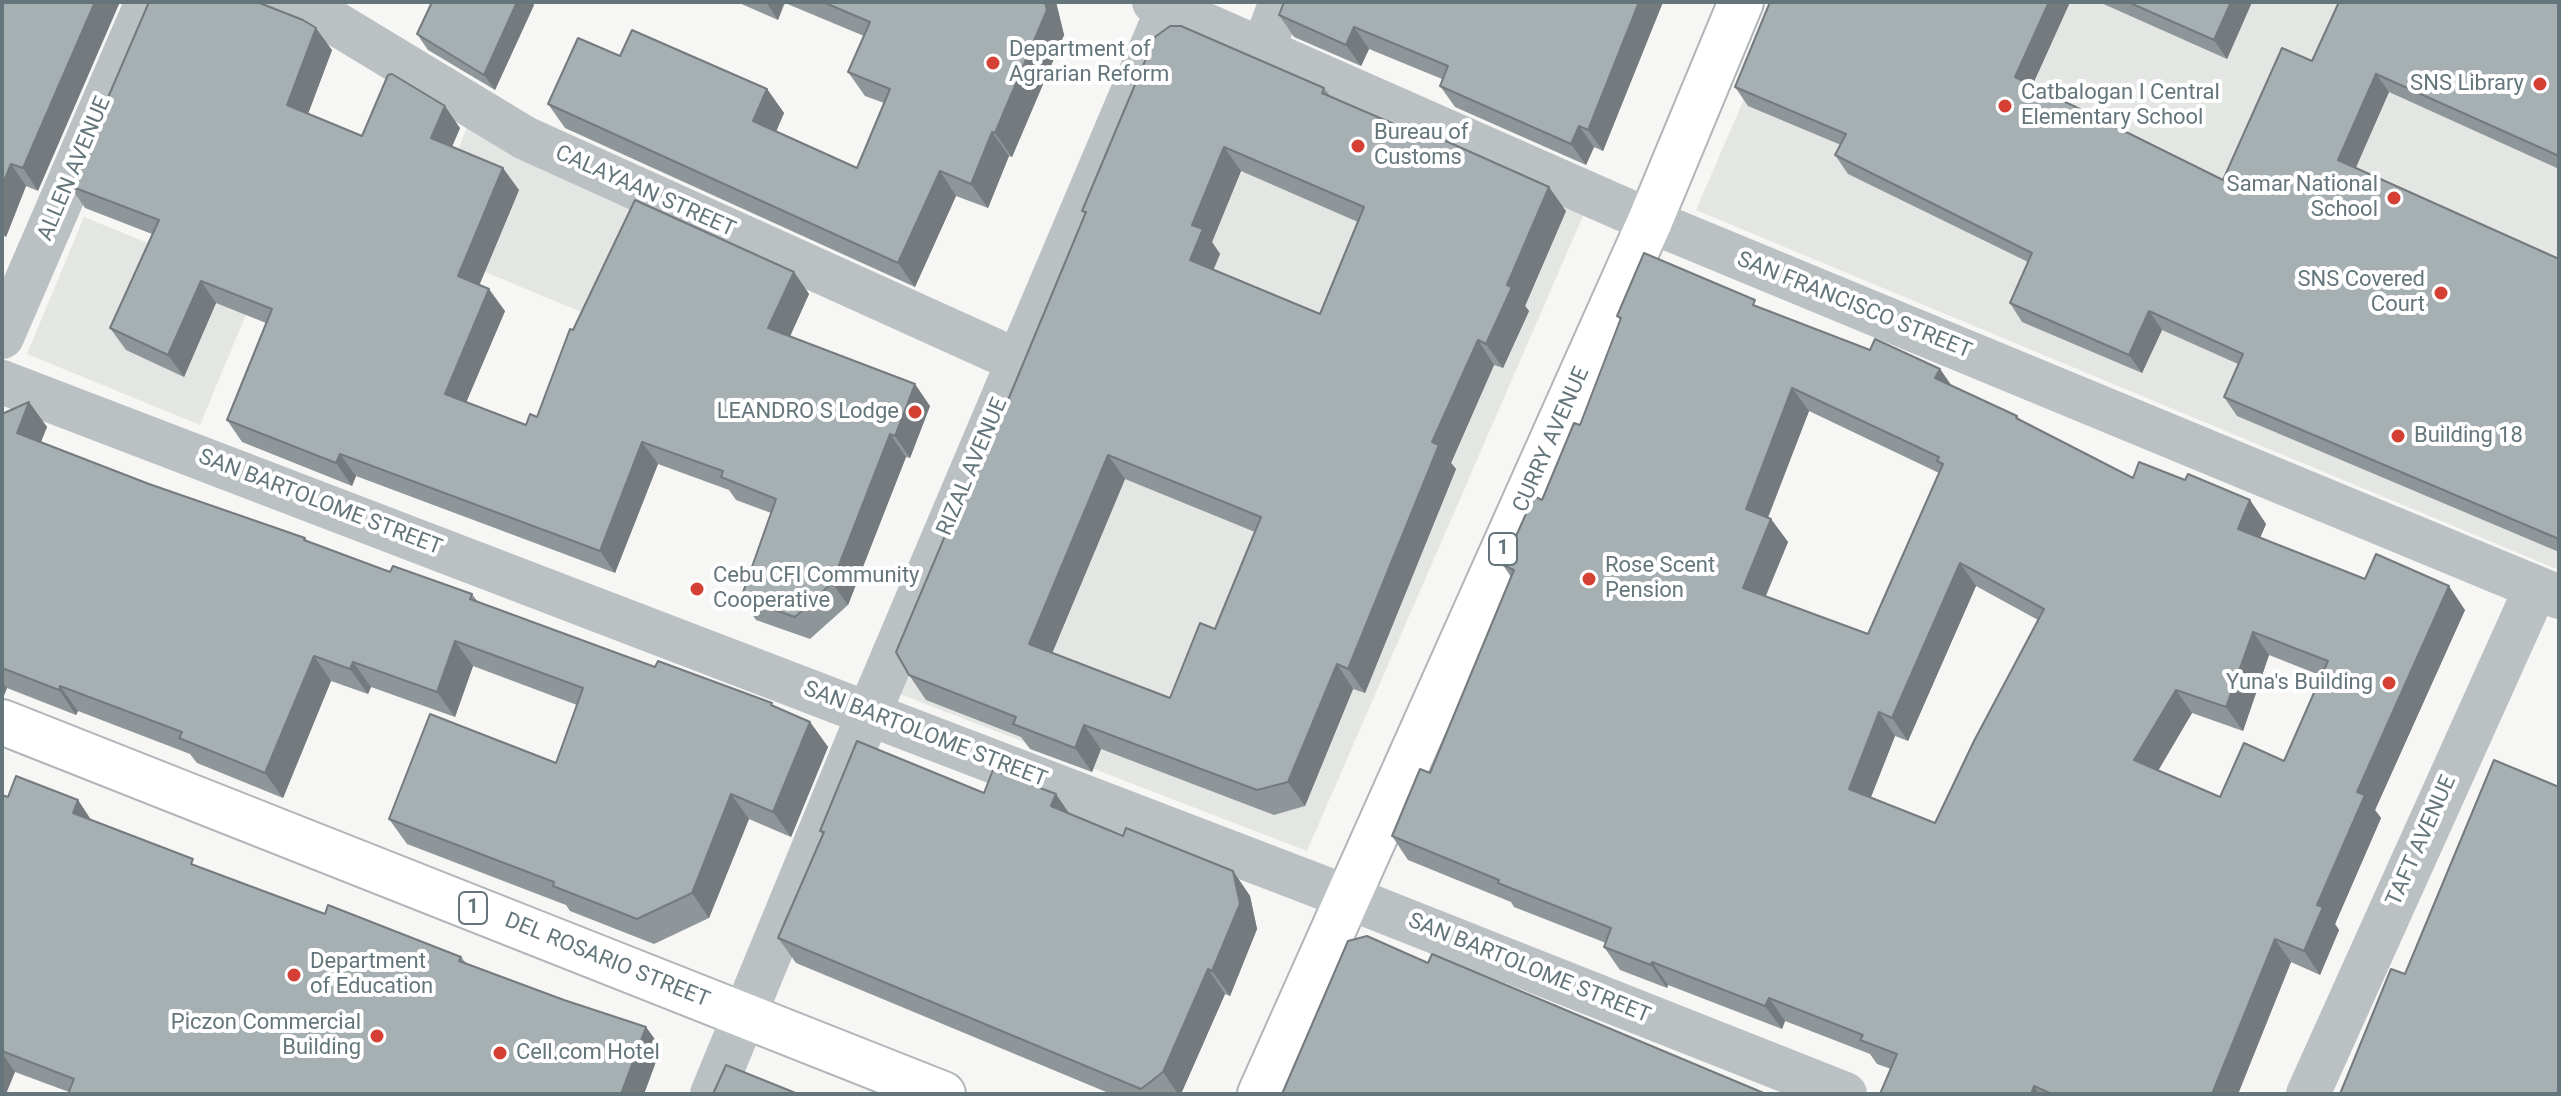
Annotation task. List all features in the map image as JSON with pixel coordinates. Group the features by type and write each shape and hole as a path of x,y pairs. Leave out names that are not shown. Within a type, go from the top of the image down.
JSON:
{"main road":[{"name":"CURRY AVENUE","path":"1260,1094 1650,221 1741,2"},
{"name":"DEL ROSARIO STREET","path":"2,722 943,1094"}],"street":[{"name":"ALLEN AVENUE","path":"2,337 147,2"},
{"name":"CALAYAAN STREET","path":"283,2 330,20 525,138 1018,361"},
{"path":"1263,49 1281,2"},
{"name":"RIZAL AVENUE","path":"712,1094 1018,361 1161,5"},
{"name":"SAN FRANCISCO STREET","path":"1161,5 1650,221 2548,592"},
{"name":"SAN BARTOLOME STREET","path":"2,382 1347,897 1845,1094"},
{"name":"TAFT AVENUE","path":"2308,1094 2548,592"}],"shaded area":[{"path":"1786,2 2559,2 2559,570 1696,210"},
{"path":"1175,32 1586,209 1307,851 897,693"},
{"path":"467,128 640,199 591,316 418,244"},
{"path":"84,217 175,254 286,218 200,425 27,354"}],"building":[{"path":"2,2 95,2 23,168 11,164 2,186"},
{"path":"149,2 257,2 303,20 316,28 287,105 362,136 388,75 392,74 445,106 431,138 503,168 458,276 489,289 445,394 526,425 530,414 537,417 570,329 573,330 635,200 794,272 768,328 915,384 895,436 890,434 832,583 795,617 741,598 776,499 721,477 723,471 642,442 600,551 340,454 336,463 227,420 272,309 201,281 168,355 110,328 159,220 70,186"},
{"path":"432,2 517,2 484,75 417,34"},
{"path":"823,2 1045,2 1047,10 971,184 940,171 898,263 548,104 578,38 620,56 632,30 767,89 753,121 857,168 890,89 848,72 870,22"},
{"path":"1284,2 1639,2 1588,130 1579,126 1571,144 1440,86 1448,66 1354,27 1346,45 1279,15"},
{"path":"1770,2 2049,2 2015,77 2223,180 2282,48 2312,61 2339,2 2559,2 2559,156 2376,74 2338,160 2559,259 2559,539 2224,397 2243,354 2149,311 2129,355 2010,303 2032,253 1835,155 1846,134 1735,87"},
{"path":"2128,2 2231,2 2214,40"},
{"path":"1170,26 1181,26 1324,88 1322,93 1417,134 1419,129 1549,187 1507,285 1512,287 1486,344 1478,340 1432,442 1439,445 1348,669 1337,664 1288,782 1257,790 1084,725 1075,748 1013,724 1016,717 909,675 896,652 996,415 1001,417 1155,37","holes":["1224,147 1364,207 1320,314 1190,260 1203,229 1192,225","1108,455 1261,517 1215,629 1200,623 1170,698 1029,644"]},
{"path":"1644,253 1755,300 1753,305 1870,350 1875,339 1940,369 1935,378 2017,416 2133,478 2139,462 2185,480 2188,474 2250,500 2238,529 2365,579 2376,554 2449,586 2357,792 2365,795 2317,905 2323,907 2304,951 2275,939 2212,1094 2052,1094 2034,1086 2031,1094 1880,1094 1897,1054 1860,1040 1863,1035 1769,998 1765,1006 1652,962 1651,965 1604,947 1611,928 1392,836 1420,769 1430,773 1514,570 1503,565 1534,496 1542,500 1574,423 1580,425 1621,318 1617,316","holes":["1792,388 1939,457 1937,461 1943,464 1868,634 1743,588 1771,519 1746,509","1960,563 2044,609 1974,741 1935,823 1849,789 1879,712 1892,718","2253,632 2328,661 2284,761 2244,743 2220,797 2134,760 2176,690 2226,707"]},
{"path":"29,402 17,433 390,572 393,566 472,594 470,599 655,667 658,661 772,703 810,722 773,812 731,794 692,893 637,919 553,886 554,882 389,819 430,714 556,763 583,688 455,641 437,692 353,662 350,669 314,656 265,773 179,738 182,732 60,686 59,690 2,668 2,414"},
{"path":"857,741 984,793 993,770 1056,794 1051,806 1123,836 1126,828 1233,871 1240,904 1212,971 1208,969 1163,1072 1141,1089 778,938 824,832 820,831"},
{"path":"2494,760 2559,787 2559,1094 2340,1094 2391,969 2405,974"},
{"path":"16,776 78,800 73,813 193,859 191,864 325,914 328,905 461,957 459,961 646,1027 621,1094 68,1094 74,1079 2,1051 2,795 8,797"},
{"path":"1367,936 1428,963 1432,954 1766,1094 1282,1094 1348,941"},
{"path":"726,1065 798,1094 713,1094"}],"place":[{"name":"Department of Agrarian Reform","path":"993,63"},
{"name":"SNS Library","path":"2540,84"},
{"name":"Catbalogan I Central Elementary School","path":"2005,106"},
{"name":"Bureau of Customs","path":"1358,146"},
{"name":"Samar National School","path":"2394,198"},
{"name":"SNS Covered Court","path":"2441,293"},
{"name":"LEANDRO S Lodge","path":"915,412"},
{"name":"Building 18","path":"2398,436"},
{"name":"Rose Scent Pension","path":"1589,579"},
{"name":"Cebu CFI Community Cooperative","path":"697,589"},
{"name":"Yuna's Building","path":"2389,683"},
{"name":"Department of Education","path":"294,975"},
{"name":"Piczon Commercial Building","path":"377,1036"},
{"name":"Cell.com Hotel","path":"500,1053"}]}
